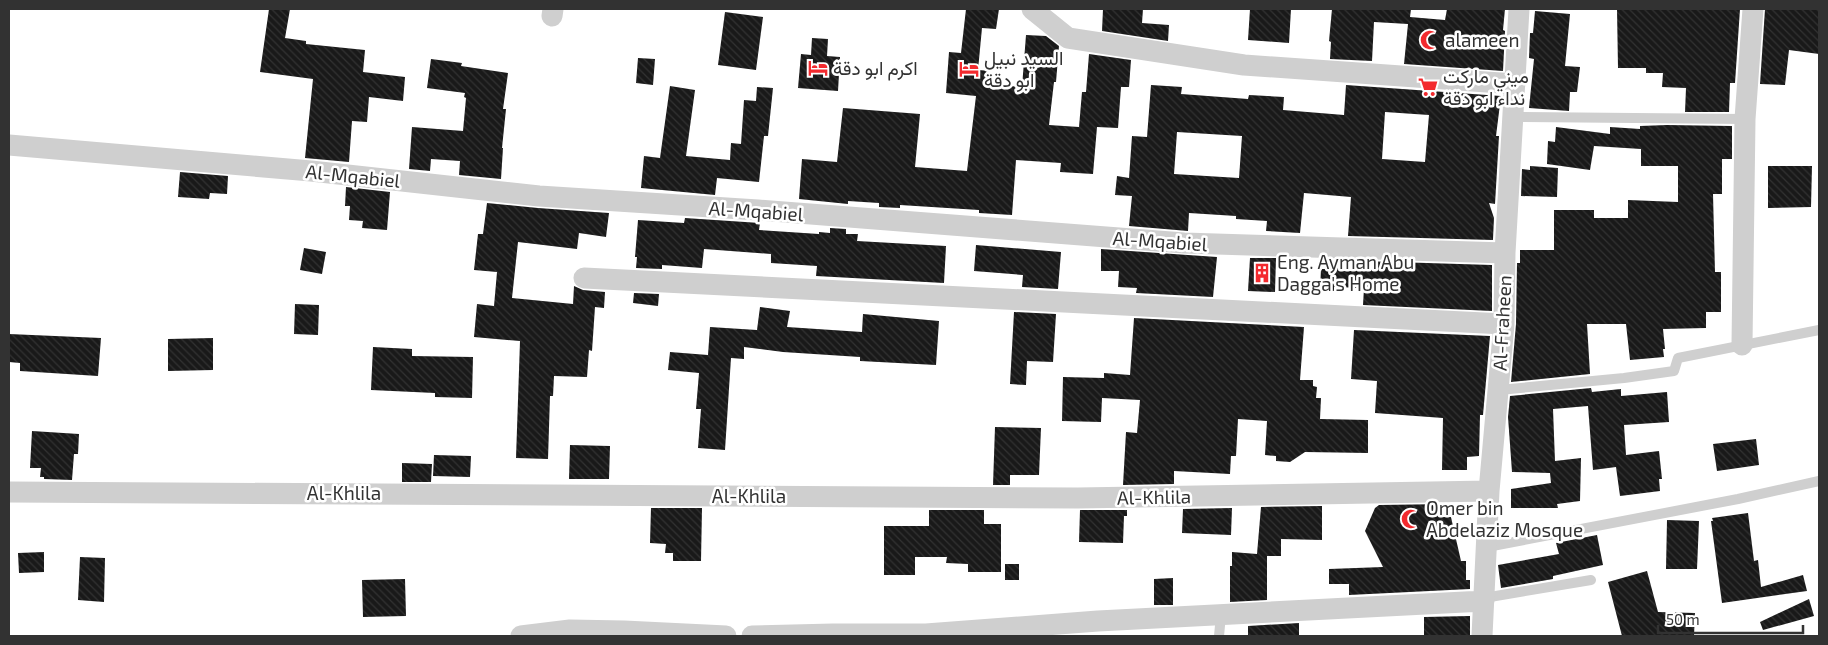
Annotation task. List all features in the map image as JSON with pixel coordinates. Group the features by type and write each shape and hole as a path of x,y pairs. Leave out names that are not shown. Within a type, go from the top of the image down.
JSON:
{"street":[{"path":"1032,9 1068,38 1244,65 1515,84"},
{"name":"Al-Fraheen","path":"1482,636 1489,492 1504,324 1505,253 1519,9"},
{"path":"1742,345 1745,119 1753,9"},
{"name":"Al-Mqabiel","path":"9,145 311,171 539,196 758,210 1184,243 1505,253"},
{"path":"584,278 900,293 1172,309 1504,324"},
{"name":"Al-Khlila","path":"9,492 1078,498 1489,492"},
{"path":"752,636 833,634 926,635 1098,621 1484,600"},
{"path":"521,636 570,630 726,636"}],"lane":[{"path":"1513,116 1745,119"},
{"path":"1499,390 1624,378 1674,371 1678,358 1819,330"},
{"path":"1487,547 1819,482"},
{"path":"1484,600 1591,580"},
{"path":"1219,636 1221,615"}],"building":[{"path":"269,9 290,9 285,38 306,41 306,44 365,50 363,72 405,77 403,101 369,97 367,122 352,121 349,162 305,158 313,79 260,72"},
{"path":"966,9 999,9 996,29 982,28 978,70 991,71 990,84 1022,87 1026,35 1046,36 1059,46 1056,82 1054,82 1049,125 1079,127 1082,92 1086,92 1089,54 1131,60 1129,87 1121,87 1118,128 1097,127 1093,174 1060,172 1061,163 1016,160 1012,215 979,213 979,210 900,205 900,208 879,207 879,203 848,201 848,204 799,199 802,159 837,162 843,108 920,114 915,167 967,171 976,96 946,93 949,52 961,53"},
{"path":"1103,9 1143,9 1142,23 1169,25 1168,41 1102,31"},
{"path":"1250,9 1291,9 1289,43 1248,40"},
{"path":"1332,9 1411,9 1410,17 1445,20 1447,9 1505,9 1503,71 1404,64 1408,24 1374,22 1372,61 1330,59 1331,42 1329,41"},
{"path":"1617,9 1740,9 1735,83 1730,83 1729,112 1685,112 1686,88 1662,87 1663,73 1646,73 1646,68 1618,68"},
{"path":"1765,9 1819,9 1819,54 1789,50 1785,85 1760,84"},
{"path":"1535,11 1570,14 1565,66 1580,67 1577,92 1570,92 1569,111 1529,108 1534,59 1529,58 1530,33 1533,33"},
{"path":"725,12 763,17 756,70 718,65"},
{"path":"812,38 828,39 827,56 840,57 838,91 798,88 801,54 811,55"},
{"path":"638,58 655,59 653,85 636,83"},
{"path":"431,59 462,63 461,66 508,73 503,109 506,109 501,179 459,175 460,161 431,159 430,171 409,169 412,127 463,131 465,93 427,88"},
{"path":"1151,85 1182,87 1181,94 1248,99 1249,95 1284,97 1283,110 1344,115 1346,85 1501,96 1496,136 1499,136 1495,204 1489,203 1494,218 1493,240 1348,236 1351,197 1304,193 1300,233 1266,231 1267,221 1236,219 1236,216 1189,213 1188,231 1129,226 1132,196 1115,195 1117,176 1129,178 1132,136 1147,137","holes":["1385,112 1429,115 1425,162 1382,159","1177,132 1242,136 1239,178 1174,174"]},
{"path":"670,86 695,90 686,156 730,160 731,143 741,144 744,100 756,101 757,87 773,88 768,136 764,136 759,182 717,178 715,195 641,188 644,156 660,158"},
{"path":"1640,126 1732,126 1732,159 1722,159 1722,194 1713,194 1715,272 1721,272 1721,312 1706,312 1706,328 1663,329 1664,357 1630,360 1626,324 1587,324 1590,374 1511,382 1516,324 1517,263 1520,263 1520,250 1554,250 1554,210 1594,210 1594,218 1628,218 1628,200 1678,202 1678,166 1641,166 1641,149 1594,146 1590,170 1547,164 1548,141 1555,142 1556,127 1610,134 1610,127 1640,129"},
{"path":"1530,166 1558,168 1557,197 1521,196 1522,169 1530,170"},
{"path":"1768,166 1812,166 1811,207 1768,208"},
{"path":"180,172 228,176 227,194 210,193 209,199 178,197"},
{"path":"346,187 390,192 387,230 362,228 363,221 349,220 350,206 345,206"},
{"path":"487,203 609,213 606,237 579,233 577,249 518,242 512,298 573,304 574,286 583,290 605,292 604,308 595,307 592,351 589,350 587,377 554,376 553,396 550,396 548,459 516,458 520,341 474,337 477,304 494,306 497,272 474,270 478,234 483,234"},
{"path":"685,218 760,223 759,230 819,234 819,232 830,233 830,228 846,229 846,234 858,234 857,241 946,246 944,283 816,276 817,266 771,263 771,254 704,249 702,268 662,265 662,269 636,268 638,220 684,223"},
{"path":"976,245 1061,252 1058,289 1022,287 1023,275 974,271"},
{"path":"304,248 326,252 322,274 300,270"},
{"path":"1101,249 1217,257 1213,297 1136,293 1137,288 1118,287 1119,271 1101,271"},
{"name":"Eng. Ayman Abu Dagga's Home","path":"1250,258 1276,258 1275,292 1248,291"},
{"path":"1329,260 1492,265 1492,311 1363,305 1364,288 1334,287 1334,291 1320,290 1321,269 1328,269"},
{"path":"634,293 659,294 658,306 633,303"},
{"path":"295,304 319,305 318,335 294,334"},
{"path":"760,307 790,311 787,327 862,332 863,314 939,321 936,365 860,361 860,357 783,352 744,347 744,359 731,358 725,450 698,448 701,409 696,409 699,373 668,370 670,352 708,355 710,327 757,330"},
{"path":"1014,312 1056,314 1053,362 1027,361 1026,385 1010,384"},
{"path":"1134,318 1304,327 1300,380 1313,380 1313,386 1317,387 1316,398 1321,398 1320,419 1368,420 1368,453 1305,452 1290,462 1276,461 1276,456 1265,455 1267,421 1238,419 1236,456 1231,456 1230,474 1174,471 1174,484 1123,485 1126,432 1137,433 1140,400 1102,398 1101,422 1062,421 1063,377 1104,378 1104,373 1130,375"},
{"path":"1354,330 1490,336 1483,415 1480,415 1479,456 1467,457 1467,470 1442,470 1443,418 1375,413 1377,381 1351,379"},
{"path":"9,334 101,338 98,376 20,371 20,363 9,362"},
{"path":"213,338 213,370 168,371 168,339"},
{"path":"373,347 412,349 412,356 473,357 472,398 435,397 435,393 371,390"},
{"path":"1591,388 1592,392 1621,389 1621,396 1667,392 1669,422 1624,425 1626,455 1659,451 1662,479 1659,479 1660,491 1620,496 1616,467 1593,470 1588,406 1553,409 1555,461 1581,458 1580,501 1557,504 1558,508 1511,508 1511,489 1551,483 1550,473 1512,472 1508,417 1510,396"},
{"path":"995,427 1041,428 1039,475 1010,475 1010,485 993,485"},
{"path":"32,431 79,434 78,454 74,454 72,480 44,479 44,477 40,477 41,468 30,468"},
{"path":"1756,439 1759,465 1717,471 1713,444"},
{"path":"570,445 610,446 609,479 569,479"},
{"path":"434,455 471,456 470,477 433,476"},
{"path":"402,463 432,464 431,482 402,482"},
{"path":"1448,504 1461,561 1466,561 1466,580 1470,580 1470,589 1349,595 1349,584 1329,584 1329,569 1383,567 1365,531 1375,508 1379,505"},
{"path":"1322,506 1322,540 1281,539 1281,556 1267,556 1267,600 1230,602 1232,552 1257,554 1261,507"},
{"path":"651,508 702,508 701,561 673,561 673,553 665,553 666,544 650,543"},
{"path":"1232,508 1231,535 1182,533 1183,509"},
{"path":"929,510 984,510 984,524 1001,524 1001,572 968,572 968,564 946,563 947,557 915,557 915,575 884,575 884,526 929,526"},
{"path":"1080,510 1127,510 1127,516 1124,516 1123,543 1079,542"},
{"path":"1748,513 1754,561 1758,560 1761,587 1803,575 1807,591 1722,603 1711,521 1713,521 1712,518"},
{"path":"1667,520 1699,521 1697,569 1666,569"},
{"path":"1597,535 1603,565 1553,576 1553,579 1501,588 1498,565 1559,554 1556,543"},
{"path":"44,552 44,572 19,573 18,553"},
{"path":"80,557 105,558 104,602 78,600"},
{"path":"1005,564 1019,564 1019,580 1005,580"},
{"path":"1647,571 1658,612 1695,613 1694,636 1622,636 1608,582"},
{"path":"1173,578 1173,605 1154,605 1154,579"},
{"path":"405,579 406,616 363,617 362,580"},
{"path":"1809,599 1814,616 1763,630 1760,622"},
{"path":"1470,616 1470,636 1424,636 1424,617"},
{"path":"1299,623 1299,636 1248,636 1248,626"}],"place":[{"name":"alameen","path":"1430,40"},
{"name":"اكرم ابو دقة","path":"818,68"},
{"name":"السيد نبيل ابو دقة","path":"969,69"},
{"name":"ميني ماركت نداء ابو دقة","path":"1428,87"},
{"name":"Eng. Ayman Abu Dagga's Home","path":"1262,273"},
{"name":"Omer bin Abdelaziz Mosque","path":"1411,519"}]}
